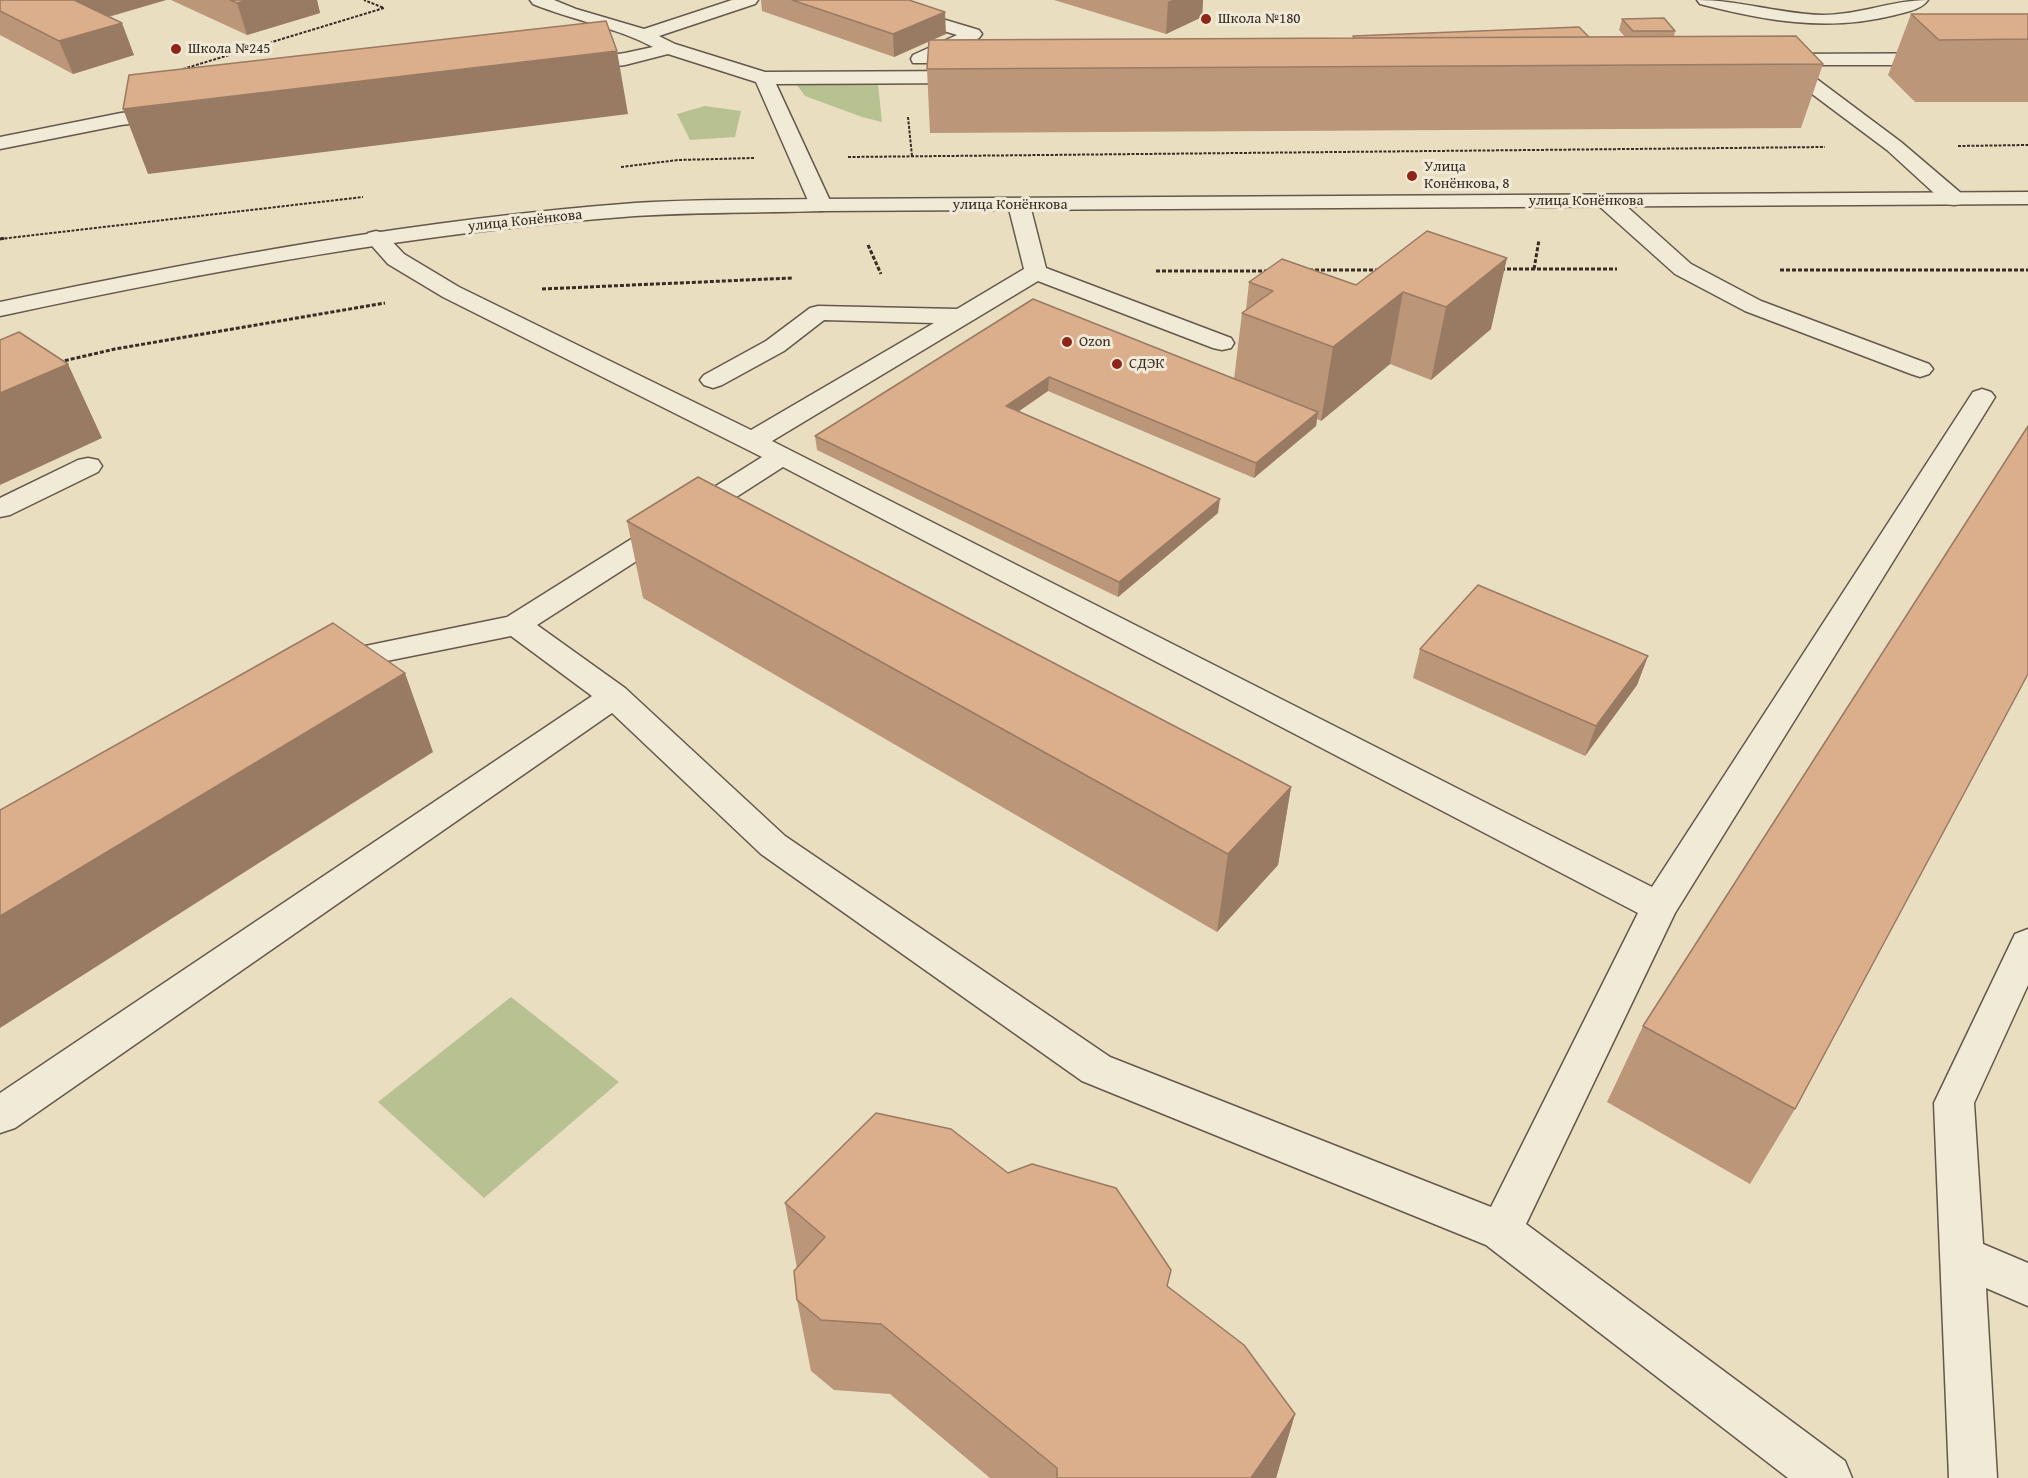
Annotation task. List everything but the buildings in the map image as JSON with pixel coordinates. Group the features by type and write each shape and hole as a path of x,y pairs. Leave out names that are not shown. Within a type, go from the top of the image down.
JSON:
{"street":[{"path":"539,0 570,13 644,36 669,48 764,78 986,77"},
{"path":"644,36 750,0"},
{"path":"861,0 973,34 882,77"},
{"path":"1706,0 1745,11 1815,21 1869,18 1918,0"},
{"path":"549,69 625,59 669,48"},
{"path":"1755,68 1779,60 2028,59"},
{"path":"1779,60 1894,146 1954,199"},
{"path":"764,78 821,205"},
{"path":"0,143 121,119 192,111"},
{"name":"улица Конёнкова","path":"0,309 149,276 376,238 639,210 821,205 2028,198"},
{"path":"1607,201 1683,269 1754,306 1920,369"},
{"path":"1019,205 1036,272"},
{"path":"376,238 396,259 452,292 782,456 1659,907"},
{"path":"752,441 1036,272"},
{"path":"1036,272 1222,343"},
{"path":"713,380 775,346 818,313 962,316"},
{"path":"1501,1232 1659,907 1982,397"},
{"path":"306,668 516,625 782,456"},
{"path":"0,509 88,466"},
{"path":"516,625 614,696 773,845 1096,1069 1501,1232 1828,1478"},
{"path":"0,1115 614,696"},
{"path":"1973,1478 1954,1103 2028,944"},
{"path":"1962,1256 2028,1285"}],"path":[{"path":"121,119 122,102 153,78 384,8 364,0"},
{"path":"1534,269 1540,234"}],"green space":[{"path":"878,84 882,122 805,96 797,85"},
{"path":"705,106 741,111 735,137 690,140 677,114"},
{"path":"511,997 619,1082 484,1198 378,1102"}],"place":[{"name":"Школа №180","path":"1206,19"},
{"name":"Школа №245","path":"176,49"},
{"name":"Улица Конёнкова, 8","path":"1412,176"},
{"name":"Ozon","path":"1067,342"},
{"name":"СДЭК","path":"1117,364"}]}
